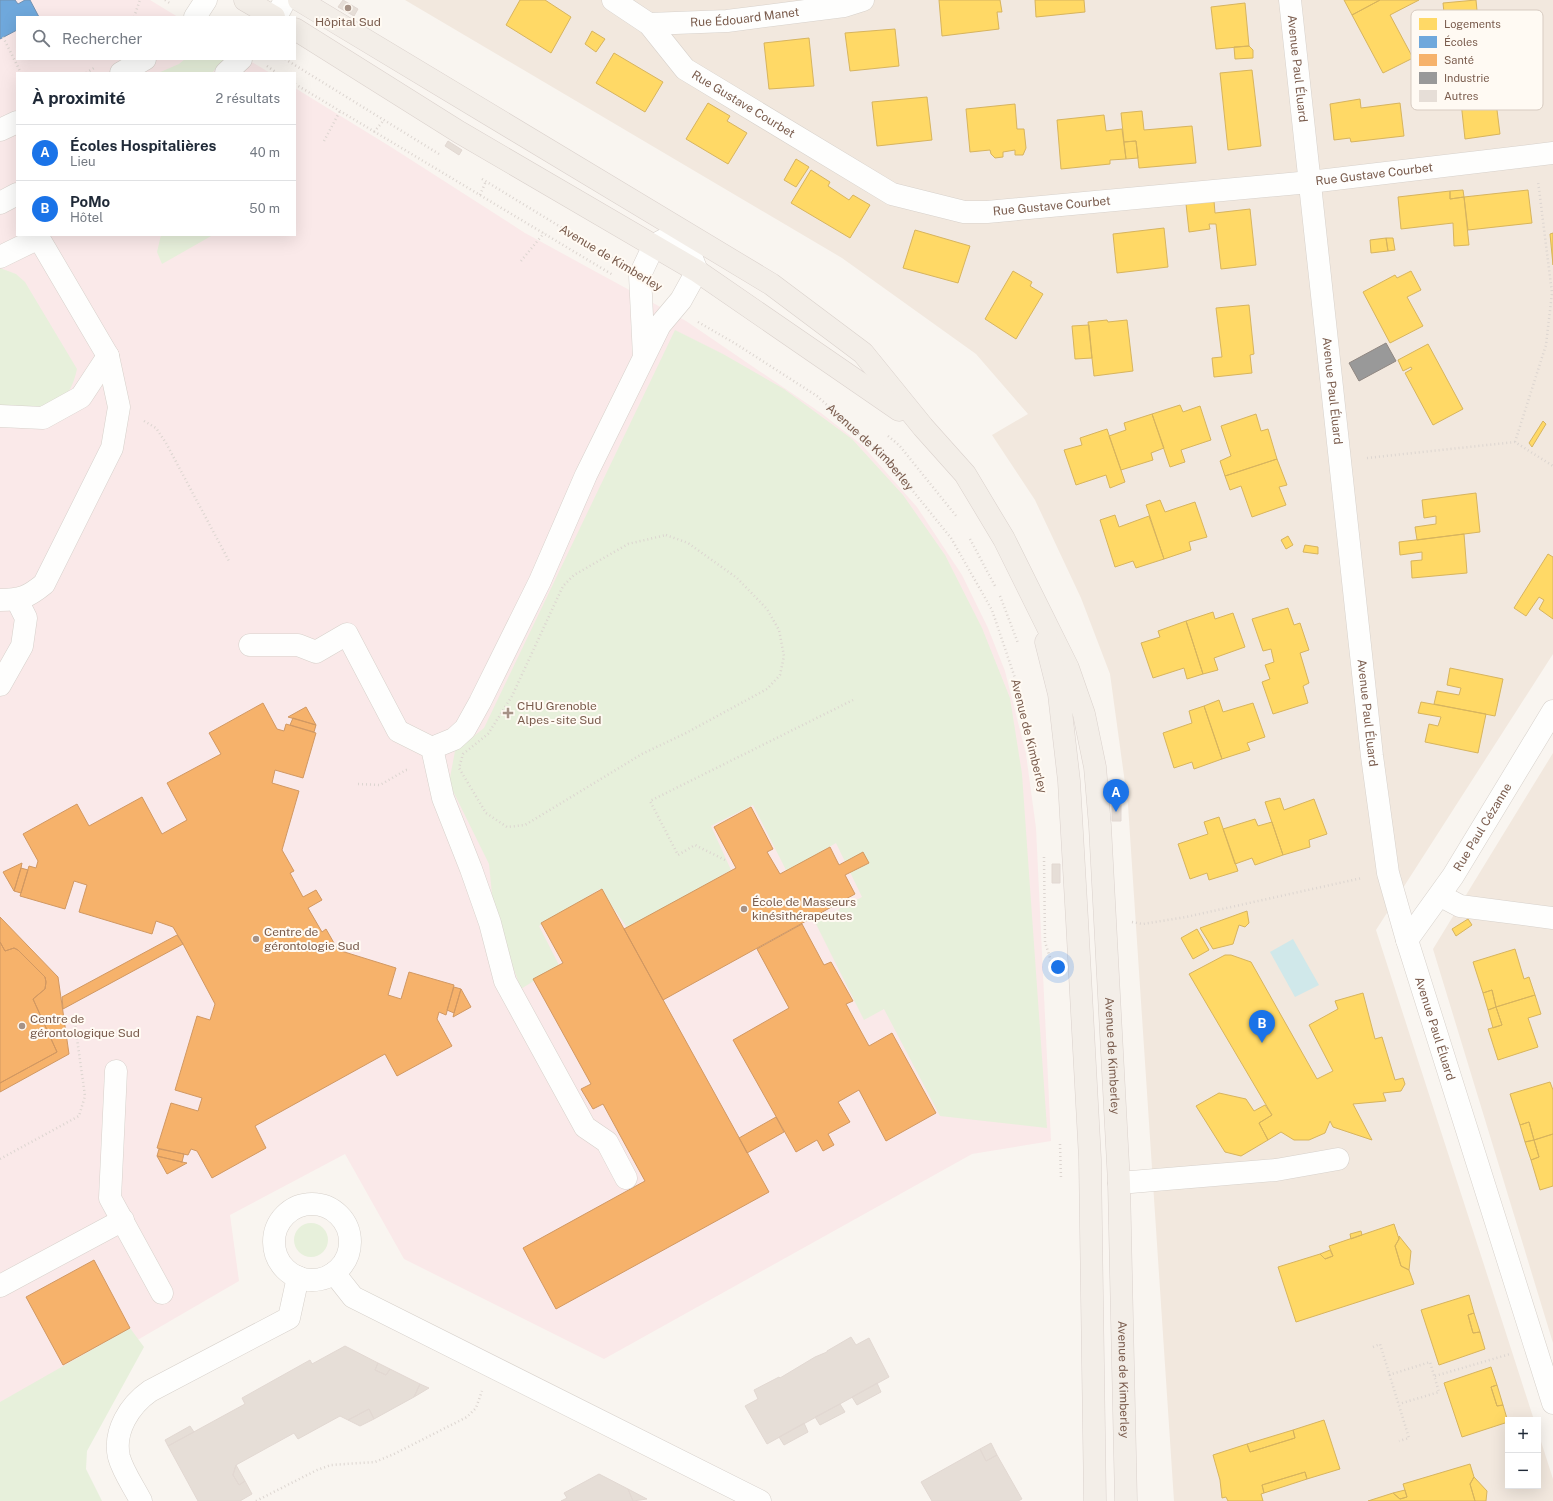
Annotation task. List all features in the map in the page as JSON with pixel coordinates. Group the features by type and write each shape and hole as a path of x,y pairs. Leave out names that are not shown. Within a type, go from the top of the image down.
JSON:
{"main road":[{"path":"245,0 273,16"},
{"name":"Avenue de Kimberley","path":"298,0 771,284 862,353 923,428 965,474 1004,539 1035,598 1068,668 1084,714 1095,767 1119,1183 1126,1501"},
{"name":"Avenue de Kimberley","path":"296,30 460,132 697,271 923,428"},
{"name":"Avenue de Kimberley","path":"1035,598 1059,694 1069,781 1090,1159 1095,1501"}],"street":[{"path":"196,16 206,0"},
{"path":"276,16 285,0"},
{"name":"Rue Gustave Courbet","path":"613,0 649,24 686,69 892,194 964,212 987,212 1310,182 1544,154"},
{"name":"Rue Édouard Manet","path":"649,24 727,21 844,6 863,0"},
{"name":"Avenue Paul Éluard","path":"1290,0 1372,756 1388,873 1407,940 1553,1403"},
{"path":"123,72 143,60"},
{"path":"227,72 240,60"},
{"path":"0,130 16,122"},
{"path":"250,645 298,645 316,652 347,634 398,731 432,748 454,739 465,729 480,702 540,581 586,475 660,325 681,300 697,271 681,231 654,245 640,283 644,357"},
{"path":"0,257 38,237 108,356 119,407 112,448 44,584 31,595 9,600"},
{"path":"0,416 43,418 81,397 108,356"},
{"path":"0,684 22,646 26,618 9,600"},
{"name":"Rue Paul Cézanne","path":"1407,940 1440,896 1553,711"},
{"path":"432,748 443,798 481,896 506,980 585,1127 607,1142 626,1178"},
{"path":"1440,896 1460,906 1553,918"},
{"path":"116,1071 110,1198 162,1292"},
{"path":"1119,1183 1276,1170 1338,1158"},
{"path":"307,1203 320,1204 332,1208 341,1217 348,1228 350,1240 349,1253 343,1264 334,1273 322,1279 310,1280 298,1277 287,1271 279,1261 274,1249 274,1236 278,1224 285,1214 296,1207 307,1203"},
{"path":"0,1286 123,1220"},
{"path":"334,1273 353,1297 760,1501"},
{"path":"141,1501 122,1466 119,1456 118,1444 122,1429 131,1408 150,1391 289,1318 298,1277"}],"path":[{"path":"134,16 140,0"},
{"path":"3,37 20,72"},
{"path":"287,60 445,157"},
{"name":"Avenue de Kimberley","path":"296,85 544,233 640,283"},
{"path":"324,141 340,111"},
{"path":"1515,442 1546,345 1552,293 1544,154"},
{"name":"Avenue de Kimberley","path":"479,178 640,283"},
{"path":"521,262 544,233"},
{"name":"Avenue de Kimberley","path":"673,308 736,344 817,396 886,459 946,532 992,610 1020,693 1038,761"},
{"path":"117,420 143,420 156,428 166,443 229,561"},
{"name":"Avenue de Kimberley","path":"887,435 899,445 961,522"},
{"path":"1340,461 1515,442 1553,466"},
{"path":"666,535 688,543 737,578 767,609 779,630 784,656 780,676 767,689 686,733 642,754 525,825 508,827 486,813 459,768 463,754 488,734 512,696 563,586 574,575 628,544 666,535"},
{"path":"968,536 996,588"},
{"path":"999,595 1019,646"},
{"path":"725,860 695,845 678,855 650,801 853,700"},
{"path":"1105,920 1143,924 1186,917 1388,873"},
{"path":"0,1159 79,1116 85,1096 74,1017"},
{"path":"1373,1347 1380,1344 1409,1438 1399,1441"},
{"path":"1434,1376 1535,1346"},
{"path":"1389,1375 1430,1362 1439,1392 1398,1404"},
{"path":"256,1501 317,1470 331,1465 375,1462 467,1417 476,1408 492,1367"}],"shaded area":[{"name":"CHU Grenoble Alpes - site Sud","path":"0,0 150,0 176,16 16,16 16,60 249,60 268,72 16,72 16,236 296,236 296,89 391,147 525,233 686,321 821,413 862,445 917,507 962,575 988,628 1005,671 1026,754 1036,828 1051,1141 972,1154 604,1359 404,1259 345,1154 230,1215 239,1281 134,1342 0,1495"},
{"path":"405,0 1553,0 1553,654 1376,930 1533,1417 1505,1417 1505,1489 1541,1489 1541,1441 1553,1479 1553,1501 1174,1501 1128,805 1110,674 1081,598 1035,500 992,435 1028,414 976,354 842,258"},
{"path":"1553,753 1553,1343 1433,949"}],"green space":[{"path":"184,60 223,60 213,72 160,72 179,64"},
{"path":"161,236 211,236 162,264 157,252"},
{"path":"0,268 16,274 25,282 77,369 72,384 66,395 58,402 49,406 27,408 0,407"},
{"path":"675,330 723,354 784,389 852,439 903,495 945,555 982,628 1010,698 1022,774 1047,1128 940,1116 884,1009 864,1020 815,922 862,897 836,843 787,872 753,805 711,826 731,870 628,929 600,889 539,926 559,965 521,989 494,915 489,864 449,783 455,751 484,728"},
{"path":"314,1223 321,1225 326,1230 328,1240 326,1250 321,1255 308,1257 301,1255 296,1250 294,1237 296,1230 301,1225"},
{"path":"130,1328 144,1347 87,1451 86,1469 102,1501 0,1501 0,1402"}],"water":[{"path":"1293,939 1319,985 1295,997 1270,952"}],"building: Logements":[{"path":"520,0 545,0 571,17 551,53 506,25"},
{"path":"939,0 1000,0 1002,12 997,12 999,29 942,36"},
{"path":"1035,0 1084,0 1085,12 1036,17"},
{"path":"1344,0 1380,0 1352,15"},
{"path":"1380,0 1419,0 1390,15 1411,54 1411,59 1383,73 1352,15"},
{"path":"1476,0 1477,10 1444,10 1443,3"},
{"path":"1245,3 1249,46 1216,49 1211,7"},
{"path":"895,29 899,66 850,71 845,33"},
{"path":"592,31 605,39 596,52 585,44"},
{"path":"809,38 814,86 769,89 764,43"},
{"path":"1249,46 1253,50 1253,58 1235,59 1234,47"},
{"path":"614,53 663,82 645,112 596,83"},
{"path":"1252,70 1261,146 1228,150 1220,73"},
{"path":"927,97 932,140 877,146 872,102"},
{"path":"1360,99 1361,108 1400,103 1404,136 1351,142 1350,138 1334,140 1330,104"},
{"path":"708,103 730,116 727,121 747,133 728,164 686,139"},
{"path":"1015,104 1017,129 1024,129 1026,148 1023,155 1015,155 1015,150 1003,152 1003,157 995,158 991,154 990,150 970,152 966,109"},
{"path":"1462,110 1497,110 1500,134 1465,139"},
{"path":"1142,111 1144,130 1192,126 1196,163 1139,168 1136,141 1124,142 1121,113"},
{"path":"1104,115 1106,131 1122,129 1126,159 1110,160 1110,164 1061,169 1057,120"},
{"path":"1136,141 1138,158 1126,159 1124,142"},
{"path":"796,159 809,167 796,187 784,180"},
{"path":"811,170 830,182 828,186 849,200 853,195 870,205 850,238 791,203"},
{"path":"1463,190 1464,197 1450,199 1450,191"},
{"path":"1528,190 1532,223 1468,230 1464,197"},
{"path":"1450,191 1450,199 1464,197 1469,245 1454,246 1453,223 1401,229 1398,197"},
{"path":"1214,201 1215,213 1250,209 1256,265 1221,269 1216,224 1209,224 1210,229 1189,232 1186,204"},
{"path":"1164,228 1168,267 1117,273 1113,234"},
{"path":"915,230 970,246 958,283 903,268"},
{"path":"1553,233 1553,265 1550,234"},
{"path":"1386,238 1393,238 1395,250 1388,251"},
{"path":"1386,238 1388,251 1371,253 1370,240"},
{"path":"1013,271 1032,282 1030,286 1043,294 1016,339 985,319"},
{"path":"1411,271 1421,290 1407,297 1423,326 1390,343 1363,292 1395,275 1397,278"},
{"path":"1249,305 1254,354 1250,355 1252,373 1214,377 1212,358 1222,357 1216,308"},
{"path":"1107,320 1108,322 1127,320 1133,371 1094,376 1088,322"},
{"path":"1089,325 1092,358 1075,359 1072,326"},
{"path":"1428,344 1463,409 1433,425 1405,373 1412,369 1411,367 1403,371 1398,360"},
{"path":"1180,405 1183,412 1200,406 1211,440 1181,450 1185,462 1170,467 1152,414"},
{"path":"1152,414 1164,448 1151,453 1153,460 1121,470 1109,436 1126,430 1124,423"},
{"path":"1256,414 1261,431 1268,429 1277,459 1225,476 1220,461 1231,456 1221,426"},
{"path":"1543,421 1546,424 1532,447 1529,443"},
{"path":"1107,429 1125,482 1110,488 1106,475 1076,485 1064,450 1082,445 1080,438"},
{"path":"1277,459 1287,485 1279,487 1286,505 1252,517 1241,486 1230,490 1225,476"},
{"path":"1476,493 1480,532 1417,540 1415,527 1436,524 1436,516 1424,518 1422,500"},
{"path":"1160,500 1165,512 1195,502 1207,537 1189,542 1191,550 1164,559 1146,505"},
{"path":"1115,515 1119,527 1149,516 1164,559 1136,568 1133,561 1115,567 1100,520"},
{"path":"1464,534 1467,573 1412,578 1411,561 1422,560 1422,552 1400,555 1399,542"},
{"path":"1288,536 1293,545 1286,549 1281,540"},
{"path":"1305,545 1318,547 1318,554 1303,552"},
{"path":"1548,554 1553,557 1553,619 1539,609 1544,600 1539,597 1526,616 1514,608"},
{"path":"1288,608 1294,625 1300,623 1309,650 1300,653 1309,683 1303,686 1308,703 1273,714 1262,682 1270,679 1265,665 1274,662 1271,649 1263,651 1252,619"},
{"path":"1213,612 1215,619 1233,613 1245,647 1214,658 1218,670 1203,674 1186,621"},
{"path":"1186,621 1203,674 1187,679 1184,668 1153,678 1141,643 1160,637 1158,631"},
{"path":"1450,668 1503,679 1495,716 1434,704 1437,691 1459,695 1461,688 1447,685"},
{"path":"1219,700 1223,712 1253,703 1265,737 1247,743 1250,750 1222,759 1204,706"},
{"path":"1421,702 1486,714 1478,753 1425,742 1429,724 1438,726 1441,717 1418,713"},
{"path":"1204,706 1222,759 1194,769 1192,762 1174,768 1163,733 1192,723 1189,711"},
{"path":"1280,798 1284,810 1314,799 1327,834 1309,840 1310,847 1283,855 1265,802"},
{"path":"1219,817 1238,871 1209,880 1207,873 1190,879 1178,844 1208,834 1204,822"},
{"path":"1255,819 1258,826 1272,822 1283,855 1255,865 1252,858 1235,864 1223,829"},
{"path":"1247,911 1249,923 1245,927 1239,925 1233,944 1213,949 1200,928"},
{"path":"1468,919 1472,925 1456,936 1452,929"},
{"path":"1197,929 1209,950 1193,959 1181,938"},
{"path":"1515,949 1524,979 1529,977 1535,995 1496,1007 1492,990 1483,993 1473,962"},
{"path":"1225,955 1231,955 1251,962 1317,1079 1333,1071 1309,1025 1338,1009 1335,1001 1363,993 1375,1039 1382,1037 1395,1080 1403,1078 1405,1084 1401,1091 1383,1093 1386,1101 1353,1104 1372,1140 1333,1127 1330,1121 1325,1133 1309,1140 1294,1140 1281,1132 1268,1140 1259,1123 1272,1115 1189,974"},
{"path":"1492,990 1496,1007 1488,1010 1483,993"},
{"path":"1535,995 1541,1014 1528,1018 1538,1047 1498,1060 1488,1029 1502,1025 1496,1007"},
{"path":"1496,1007 1502,1025 1493,1028 1488,1010"},
{"path":"1550,1082 1553,1090 1553,1134 1534,1140 1529,1122 1520,1125 1510,1094"},
{"path":"1219,1093 1246,1099 1254,1111 1265,1105 1272,1115 1259,1123 1268,1140 1241,1156 1225,1152 1196,1106"},
{"path":"1529,1122 1534,1140 1525,1142 1520,1125"},
{"path":"1553,1134 1553,1186 1540,1190 1531,1160 1539,1157 1534,1140"},
{"path":"1534,1140 1539,1157 1531,1160 1525,1142"},
{"path":"1394,1224 1399,1239 1395,1246 1401,1266 1409,1270 1414,1284 1296,1322 1278,1267 1320,1254 1325,1259 1333,1256 1329,1246"},
{"path":"1361,1231 1362,1235 1351,1239 1350,1234"},
{"path":"1399,1236 1411,1251 1409,1270 1401,1266 1395,1246"},
{"path":"1330,1250 1333,1256 1325,1259 1320,1254"},
{"path":"1469,1295 1474,1313 1468,1315 1473,1333 1480,1332 1485,1349 1439,1365 1421,1310"},
{"path":"1474,1313 1480,1332 1473,1333 1468,1315"},
{"path":"1491,1367 1497,1385 1491,1387 1497,1406 1503,1405 1507,1417 1505,1417 1505,1423 1462,1437 1444,1383"},
{"path":"1497,1385 1503,1405 1497,1406 1491,1387"},
{"path":"1324,1420 1340,1469 1307,1479 1305,1472 1262,1485 1264,1493 1261,1494 1263,1501 1228,1501 1226,1497 1222,1498 1220,1480 1213,1455 1247,1444 1250,1452 1295,1438 1293,1430"},
{"path":"1293,1430 1295,1438 1250,1452 1247,1444"},
{"path":"1470,1464 1474,1477 1470,1484 1475,1501 1368,1501 1393,1493 1400,1499 1407,1497 1403,1484"},
{"path":"1305,1472 1307,1479 1264,1493 1262,1485"},
{"path":"1474,1477 1487,1491 1486,1501 1475,1501 1470,1484"},
{"path":"1405,1490 1407,1497 1400,1499 1393,1493"}],"building: Écoles":[{"path":"0,0 15,0 18,4 25,0 30,0 38,16 16,16 16,31 0,39"}],"building: Santé":[{"name":"Centre de gérontologie Sud","path":"263,703 277,729 284,731 286,724 316,733 303,778 275,770 272,783 299,791 282,850 294,871 290,873 303,897 316,890 322,900 308,908 322,932 326,929 338,950 396,968 388,995 401,999 409,972 454,985 446,1015 439,1012 437,1019 452,1046 397,1076 385,1054 255,1126 266,1148 212,1178 197,1151 191,1149 188,1155 157,1148 171,1103 198,1111 202,1098 175,1090 197,1016 210,1020 215,1004 183,944 173,927 156,921 152,934 79,912 87,885 74,881 65,909 20,896 29,866 36,868 38,861 23,834 77,804 89,826 142,797 162,834 187,820 167,783 221,754 209,733"},
{"path":"306,707 316,725 288,717"},
{"path":"293,718 316,725 314,732 290,725"},
{"name":"École de Masseurs kinésithérapeutes","path":"751,807 773,849 767,852 780,874 830,847 839,865 863,852 869,863 845,875 855,894 663,1000 624,929 736,868 714,827"},
{"path":"22,863 21,868 14,891 3,872"},
{"path":"21,868 28,870 21,893 14,891"},
{"path":"602,889 769,1192 556,1309 523,1248 645,1181 603,1104 593,1109 581,1089 591,1084 533,979 563,963 541,923"},
{"path":"0,917 58,977 69,1054 0,1092 0,1083 57,1052 33,999 45,989 45,977 18,950 14,948 5,951 0,942"},
{"path":"802,924 824,965 831,962 853,1001 846,1004 869,1046 892,1033 936,1113 886,1141 859,1090 838,1102 850,1122 828,1134 834,1145 823,1151 817,1140 796,1152 733,1040 789,1008 757,949"},
{"path":"177,935 183,944 63,1009 62,997"},
{"name":"Centre de gérontologique Sud","path":"0,942 5,951 14,948 18,950 45,977 45,989 33,999 57,1052 0,1083"},
{"path":"454,987 461,989 454,1013 447,1010"},
{"path":"461,989 471,1007 453,1017 454,1013"},
{"path":"776,1117 784,1132 747,1153 739,1138"},
{"path":"159,1149 184,1154 182,1162 157,1156"},
{"path":"157,1156 182,1162 187,1163 167,1174"},
{"path":"94,1260 130,1328 63,1365 26,1297"}],"building: Industrie":[{"path":"1386,343 1396,361 1359,381 1349,363"}],"building: Autres":[{"name":"Hôpital Sud","path":"343,0 358,9 354,16 338,7"},
{"path":"448,141 462,150 459,155 445,146"},
{"path":"1112,803 1121,803 1121,821 1112,821"},
{"path":"1052,864 1060,864 1060,883 1052,883"},
{"path":"851,1337 856,1345 869,1338 889,1377 767,1444 745,1406 758,1399 754,1390 779,1377 780,1378"},
{"path":"345,1346 378,1363 375,1370 386,1375 390,1369 420,1384 414,1397 374,1419 369,1409 348,1420 340,1416 298,1439 294,1433 236,1465 233,1475 239,1485 245,1481 252,1494 240,1501 198,1501 168,1446 245,1404 242,1398 310,1360 312,1364"},
{"path":"378,1363 390,1369 386,1375 375,1370"},
{"path":"877,1383 881,1392 857,1405 852,1397"},
{"path":"420,1384 429,1388 414,1397"},
{"path":"840,1404 845,1412 820,1425 815,1417"},
{"path":"369,1409 374,1419 360,1426 348,1420"},
{"path":"804,1423 808,1432 784,1445 779,1437"},
{"path":"190,1426 194,1432 168,1446 165,1440"},
{"path":"991,1443 997,1455 986,1461 980,1449"},
{"path":"980,1449 986,1461 997,1455 1022,1499 1018,1501 932,1501 921,1482"},
{"path":"236,1465 245,1481 239,1485 233,1475"},
{"path":"599,1474 628,1489 633,1501 561,1501 567,1498 564,1493"},
{"path":"628,1489 647,1499 633,1501"}],"place":[{"name":"Hôpital Sud","path":"348,8"},
{"name":"CHU Grenoble Alpes - site Sud","path":"508,713"},
{"name":"Écoles Hospitalières","path":"1116,812"},
{"name":"École de Masseurs kinésithérapeutes","path":"744,909"},
{"name":"Centre de gérontologie Sud","path":"256,939"},
{"name":"Centre de gérontologique Sud","path":"22,1026"},
{"name":"PoMo","path":"1262,1043"}]}
